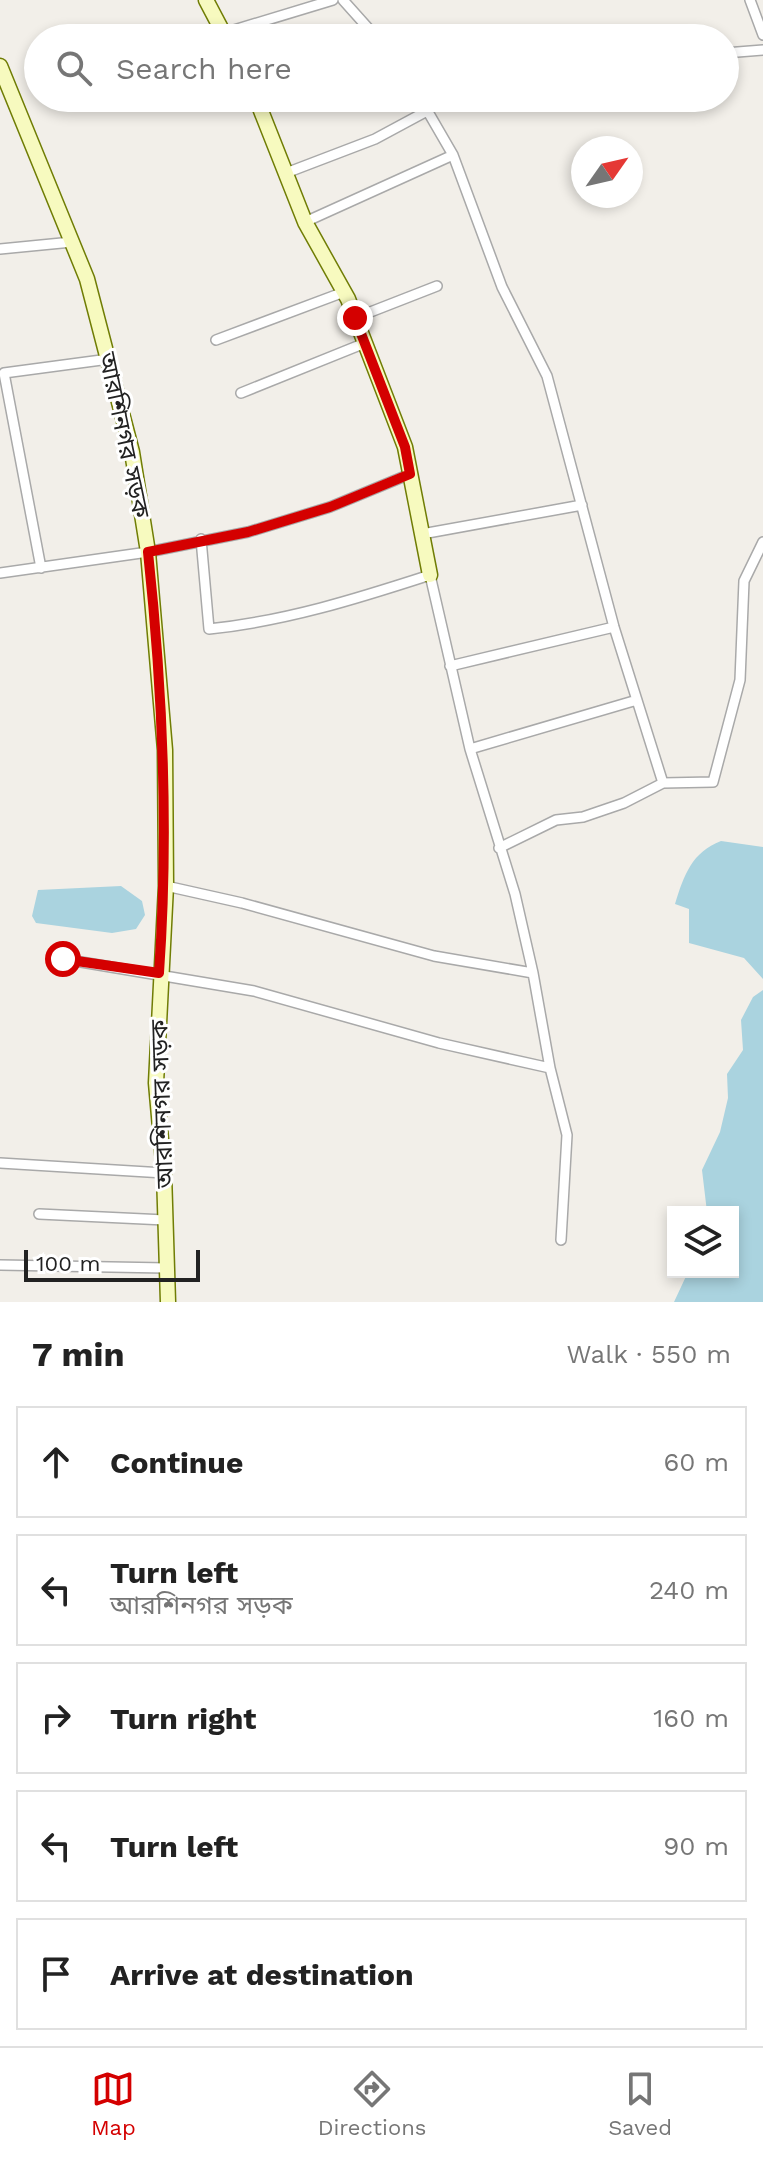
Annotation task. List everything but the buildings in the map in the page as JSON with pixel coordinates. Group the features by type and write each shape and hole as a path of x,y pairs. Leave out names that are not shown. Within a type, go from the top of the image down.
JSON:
{"street":[{"path":"206,0 219,24"},
{"path":"261,24 333,0"},
{"path":"343,0 364,24"},
{"path":"750,0 763,35"},
{"path":"739,52 763,50"},
{"name":"আরশিনগর সড়ক","path":"0,66 87,279 132,452 148,552 165,750 163,840 166,886 159,973 156,1083 164,1173 168,1302"},
{"path":"262,112 305,222 344,292 405,447 450,666 470,749 515,894 550,1068 567,1135 561,1240"},
{"path":"286,173 375,139 425,112"},
{"path":"428,112 453,155 497,276 547,376 614,627 663,783"},
{"path":"305,222 453,155"},
{"path":"0,249 72,242"},
{"path":"355,318 437,286"},
{"path":"216,340 344,292"},
{"path":"241,393 365,343"},
{"path":"41,568 4,373 109,359"},
{"path":"0,573 148,552 248,532 330,507 410,474"},
{"path":"422,534 582,505"},
{"path":"201,539 209,629 268,623 312,614 430,575"},
{"path":"499,848 556,820 583,817 624,803 663,783 713,782 740,680 744,581 763,542"},
{"path":"450,666 614,627"},
{"path":"470,749 637,700"},
{"path":"166,886 282,913 434,956 533,973"},
{"path":"63,959 254,991 439,1043 550,1068"},
{"path":"0,1163 164,1173"},
{"path":"39,1214 165,1220"},
{"path":"0,1265 166,1268"}],"water":[{"path":"721,841 763,847 763,979 744,958 689,943 689,909 675,904 690,866 703,851"},
{"path":"121,886 142,901 145,915 136,929 112,933 36,923 32,916 38,890"},
{"path":"763,990 763,1302 674,1302 685,1278 739,1278 739,1206 706,1206 702,1170 720,1132 728,1098 727,1074 743,1050 741,1020 753,997"}],"route":[{"path":"63,959 159,973 166,886 163,840 165,750 148,552 248,532 330,507 410,474 405,447 355,318"}]}
